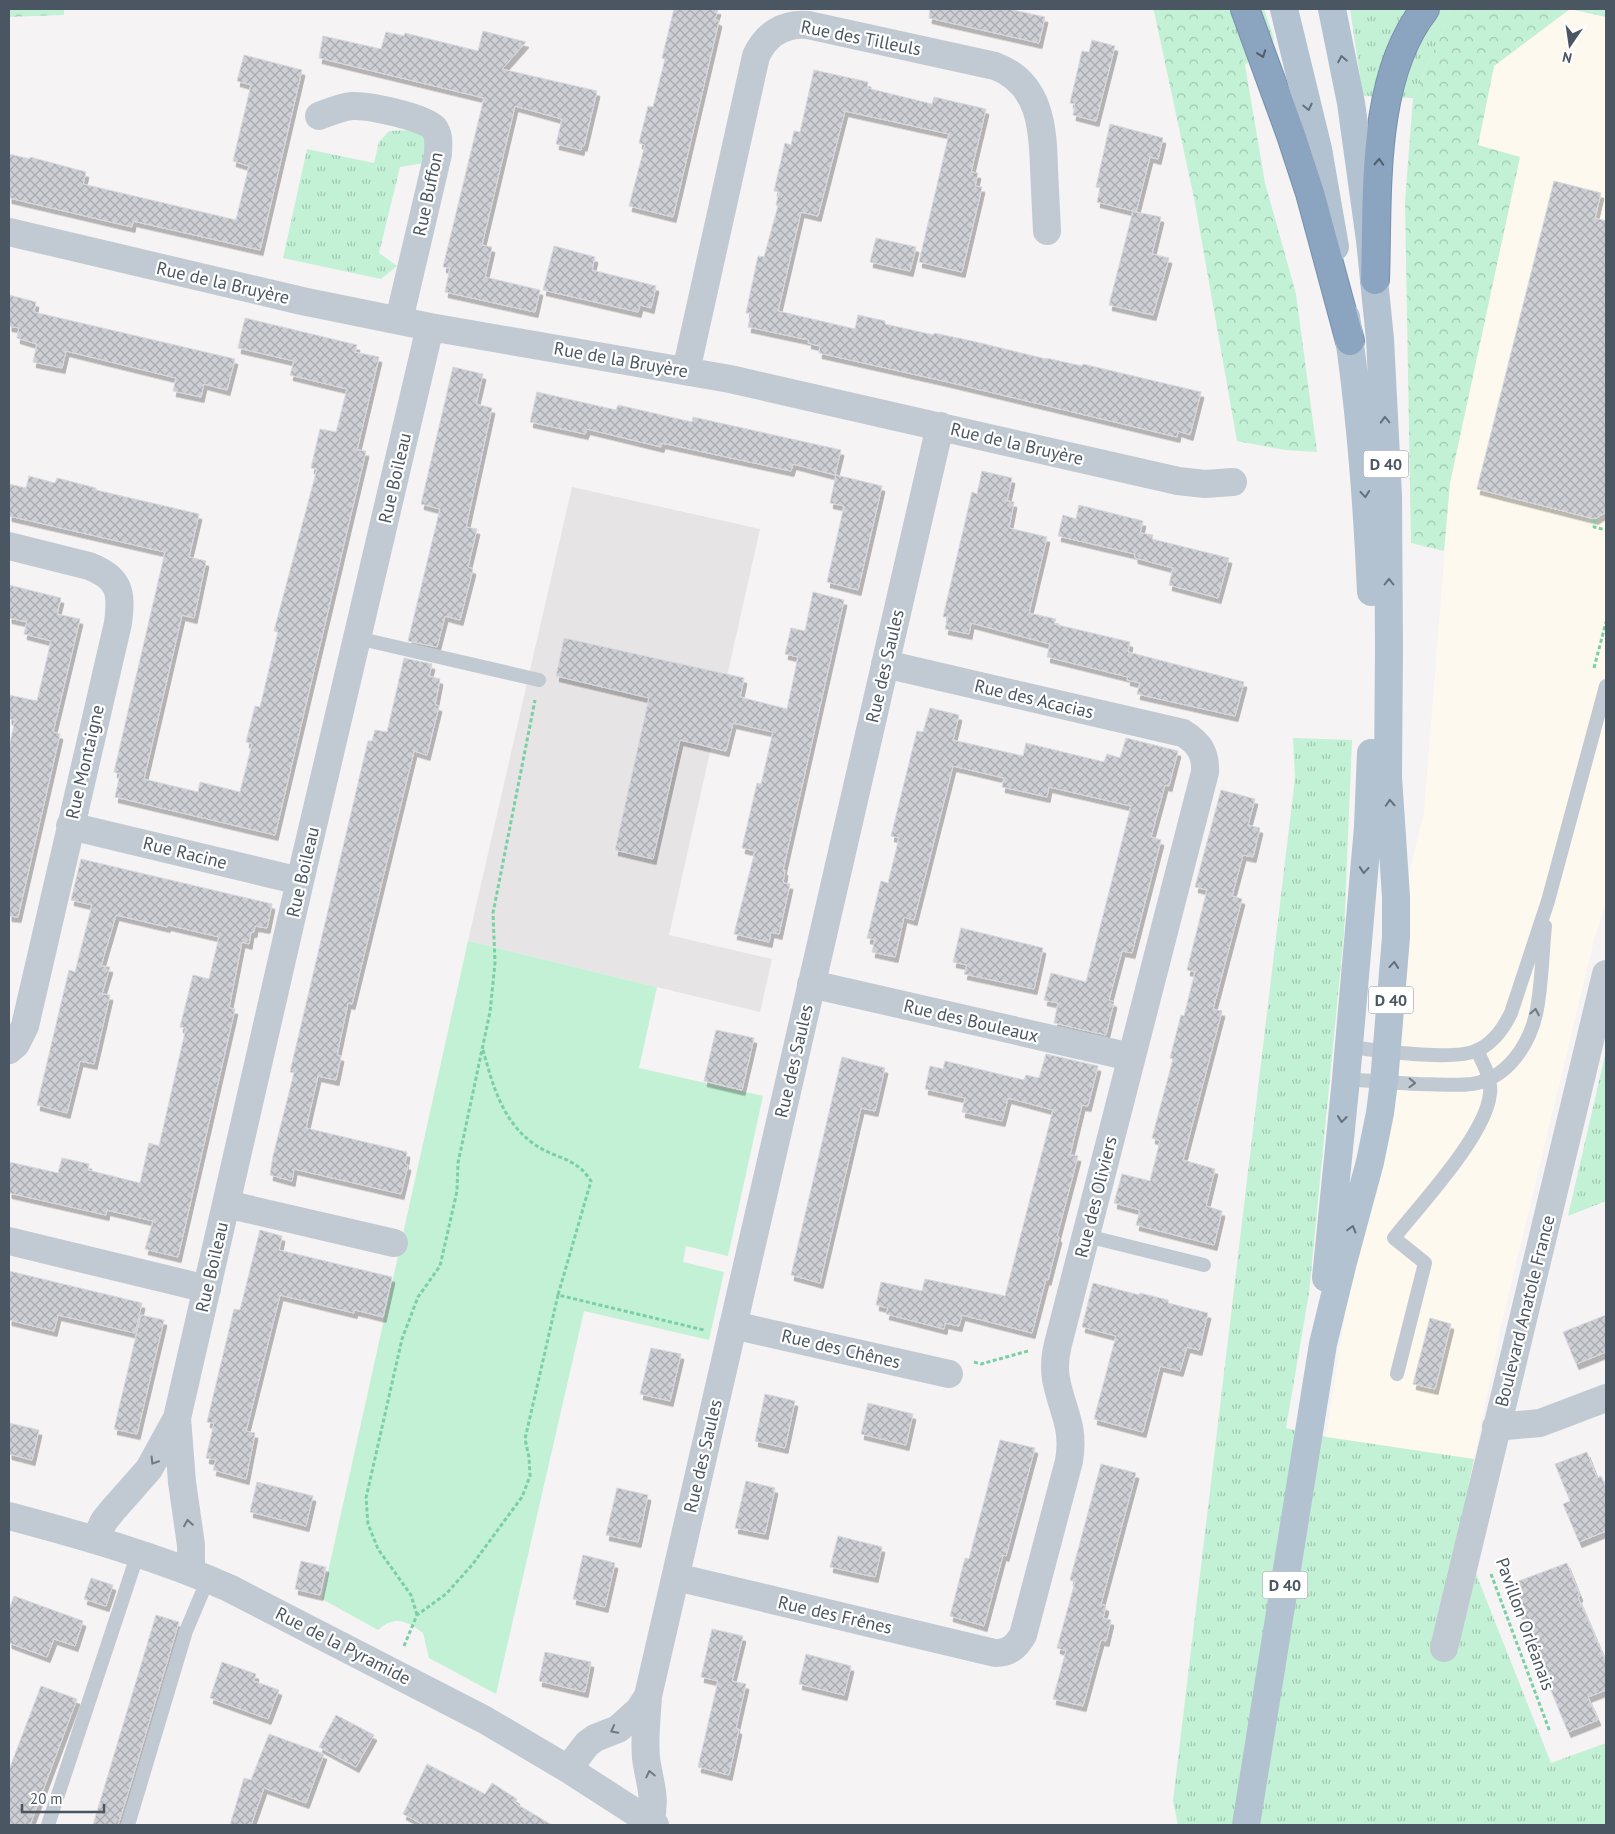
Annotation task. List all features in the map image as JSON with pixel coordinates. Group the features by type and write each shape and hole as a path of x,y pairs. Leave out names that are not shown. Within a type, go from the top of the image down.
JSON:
{"highway":[{"path":"1244,9 1288,126 1307,185 1350,342"},
{"path":"1375,280 1379,164 1383,118 1394,70 1401,50 1425,9"}],"main road":[{"name":"D 40","path":"1284,9 1318,149 1350,342 1367,517 1374,683 1368,827 1346,1079 1326,1262 1323,1344"},
{"name":"D 40","path":"1246,1825 1323,1344 1342,1262 1370,1162 1384,1082 1396,937 1396,906 1388,778 1388,496 1383,374 1375,280 1351,103 1332,9"}],"street":[{"name":"Rue des Tilleuls","path":"686,371 756,56 761,45 768,38 776,31 786,27 797,24 827,29 995,66 1008,71 1017,78 1031,97 1043,137 1047,231"},
{"name":"Rue Buffon","path":"318,116 350,106 372,107 420,119 435,129 438,136 438,154 399,320"},
{"name":"Rue de la Bruyère","path":"9,232 302,301 430,327 730,379 1191,483 1233,482"},
{"name":"Rue Boileau","path":"95,1540 104,1521 149,1469 177,1418 430,327"},
{"name":"Rue des Saules","path":"652,1824 654,1792 646,1759 648,1696 940,426"},
{"name":"Rue Montaigne","path":"9,546 101,570 116,584 120,602 118,623 25,1026 21,1036 9,1049"},
{"name":"Rue des Acacias","path":"885,664 1183,733"},
{"name":"Rue des Oliviers","path":"995,1653 1004,1653 1012,1649 1019,1643 1023,1634 1069,1461 1071,1435 1069,1422 1056,1380 1055,1368 1058,1344 1205,772 1206,762 1204,753 1198,744 1183,733"},
{"name":"Rue Racine","path":"70,826 300,881"},
{"name":"Boulevard Anatole France","path":"1444,1648 1606,974"},
{"name":"Rue des Bouleaux","path":"811,984 1131,1057"},
{"path":"226,1204 394,1243"},
{"path":"9,1241 206,1289"},
{"name":"Rue des Chênes","path":"732,1330 949,1374"},
{"path":"1496,1427 1540,1422 1606,1398"},
{"name":"Rue Boileau","path":"177,1418 182,1482 191,1545 200,1575"},
{"name":"Rue de la Pyramide","path":"9,1518 138,1553 200,1575 252,1599 485,1720 568,1769 652,1824"},
{"name":"Rue des Frênes","path":"676,1577 995,1653"},
{"name":"Rue des Saules","path":"568,1769 587,1744 618,1729 639,1710 648,1696"}],"lane":[{"path":"357,638 539,680"},
{"path":"1348,1047 1448,1055 1464,1054 1477,1050 1496,1036 1504,1027 1511,1014 1548,901 1606,686"},
{"path":"1346,1079 1444,1085 1473,1084 1489,1079 1510,1063 1526,1041 1537,1007 1548,901"},
{"path":"1397,1374 1425,1263 1394,1238 1479,1128 1491,1093 1489,1079 1477,1050"},
{"path":"1087,1236 1204,1265"},
{"path":"48,1825 138,1553"},
{"path":"128,1825 186,1631 200,1575"}],"path":[{"path":"1595,519 1594,527 1606,530"},
{"path":"417,1615 411,1594 378,1549 368,1524 366,1498 402,1339 418,1297 440,1266 457,1191 458,1163 490,1012 495,963 493,913 539,680"},
{"path":"393,1672 417,1615 446,1594 472,1565 522,1497 530,1476 529,1457 525,1439 558,1295 591,1181 581,1168 536,1146 521,1132 507,1115 494,1089 482,1049"},
{"path":"558,1295 732,1330"},
{"path":"949,1374 954,1358 981,1364 1058,1344"},
{"name":"Pavillon Orléanais","path":"1491,1573 1550,1732"}],"shaded area":[{"path":"1570,9 1606,17 1606,902 1594,940 1501,1326 1474,1459 1326,1437 1353,1263 1404,993 1409,873 1424,812 1450,483 1520,157 1478,145 1494,66"},
{"path":"572,487 760,529 669,935 772,959 760,1012 468,941"}],"green space":[{"path":"9,9 64,9 64,15 9,17"},
{"path":"1152,9 1222,9 1245,65 1265,183 1296,294 1317,452 1285,450 1237,441 1195,203 1154,11"},
{"path":"1222,9 1264,9 1274,39 1245,65"},
{"path":"1350,9 1452,9 1413,98 1363,96"},
{"path":"1452,9 1570,9 1494,66 1478,145 1520,157 1450,483 1444,551 1411,543 1405,202 1413,98"},
{"path":"1570,9 1606,9 1606,17"},
{"path":"412,130 424,136 430,162 400,167 379,253 397,266 381,279 283,258 307,149 374,163 379,142 389,131"},
{"path":"1293,738 1352,740 1344,933 1309,1293 1286,1428 1326,1437 1474,1459 1459,1531 1551,1763 1606,1743 1606,1825 1178,1825 1173,1801 1295,778"},
{"path":"468,941 657,987 639,1068 763,1096 728,1256 686,1246 683,1262 724,1272 709,1340 584,1311 496,1694 429,1658 423,1633 412,1625 395,1621 384,1625 378,1630 322,1599"},
{"path":"1606,1051 1606,1201 1568,1216"}],"building":[{"path":"674,9 718,9 715,19 719,21 673,217 629,206 645,145 639,143 648,106 653,107 665,59 662,58"},
{"path":"930,9 1008,9 1045,17 1039,43 929,18"},
{"path":"483,31 526,42 502,69 597,91 584,146 582,145 581,150 556,144 562,119 515,106 482,245 492,247 485,277 540,290 535,312 445,292 450,268 443,267 484,98 319,58 323,36 381,49 386,32 404,36 405,33 478,51"},
{"path":"1092,40 1115,46 1096,121 1073,115 1075,104 1070,103 1082,51 1089,52"},
{"path":"244,55 302,70 260,250 133,221 132,227 9,198 9,154 30,159 30,157 86,172 83,184 236,220 249,166 233,161 251,85 237,81"},
{"path":"814,70 868,82 867,88 932,104 934,97 986,109 971,172 978,173 975,186 982,187 962,272 919,262 949,134 845,111 818,216 801,212 778,311 855,329 858,315 885,321 885,324 934,335 934,333 972,341 1046,359 1082,366 1083,364 1201,392 1190,435 1178,431 1177,437 819,353 820,346 808,343 809,340 748,327 751,313 746,313 758,256 764,257 778,206 776,205 779,192 774,191 785,143 791,145 794,131 800,132"},
{"path":"1110,124 1163,138 1158,159 1150,157 1136,212 1161,217 1152,254 1169,258 1153,315 1109,305 1133,211 1097,202 1100,188 1096,187"},
{"path":"1554,181 1601,193 1595,218 1606,221 1606,512 1595,519 1477,489"},
{"path":"876,238 916,247 910,271 870,262"},
{"path":"554,246 595,257 592,270 656,286 651,308 640,305 638,312 543,290"},
{"path":"9,295 36,302 34,312 235,359 227,390 204,384 201,397 173,391 176,378 66,351 62,368 33,362 37,344 17,338 19,328 9,326"},
{"path":"245,318 357,345 355,352 379,357 357,450 366,451 275,835 115,797 120,774 114,772 165,552 9,516 9,484 26,488 29,476 55,483 57,478 96,488 96,490 199,514 189,557 206,561 194,618 182,615 144,779 198,792 200,782 240,792 252,744 246,742 255,706 260,707 278,632 274,631 317,469 311,468 320,429 336,432 347,389 290,375 294,361 238,348"},
{"path":"453,367 483,374 476,404 492,408 466,527 477,529 468,567 473,569 460,620 445,616 437,647 408,641 440,509 421,504"},
{"path":"537,392 616,410 618,405 692,422 693,417 841,450 835,475 793,464 791,471 662,443 661,447 587,429 585,434 530,422"},
{"path":"982,471 1012,478 1007,501 1014,502 1009,528 1047,537 1029,613 1056,619 1054,624 1130,642 1128,652 1244,682 1235,716 1137,694 1140,683 1127,680 1128,677 1047,657 1050,644 971,623 969,634 945,629 948,617 943,617 972,492 977,494"},
{"path":"836,475 882,486 858,590 827,582 844,506 830,503"},
{"path":"1079,505 1143,521 1140,533 1153,535 1152,539 1229,558 1218,598 1169,585 1173,568 1135,558 1135,554 1058,536 1063,515 1076,519"},
{"path":"9,585 61,598 57,614 80,619 53,732 60,734 18,917 9,916 9,747 15,720 9,719 9,695 37,701 51,641 24,634 27,622 9,618"},
{"path":"813,592 844,600 783,870 785,870 783,883 790,884 779,934 771,932 769,942 734,934 755,851 742,848 757,783 761,784 773,732 733,723 726,751 680,740 653,859 615,850 649,698 556,676 564,638 744,678 740,697 787,709 798,657 785,654 791,628 805,631"},
{"path":"404,658 432,664 429,676 440,679 435,705 439,706 427,755 414,751 352,1004 348,1003 337,1055 341,1056 336,1080 318,1076 306,1128 407,1152 405,1164 408,1165 401,1194 294,1169 292,1181 270,1175 294,1073 290,1072 368,741 372,741 375,730 387,732"},
{"path":"930,708 959,715 953,740 1023,756 1026,743 1104,762 1107,754 1120,758 1126,738 1178,751 1169,786 1165,785 1151,837 1161,840 1132,953 1122,951 1109,1000 1114,1002 1106,1035 1054,1023 1058,1003 1044,1000 1051,973 1086,982 1131,806 1049,787 1047,797 1002,787 1004,778 953,766 914,920 904,917 895,957 872,952 875,940 867,938 881,881 888,883 899,838 891,836 917,731 923,732"},
{"path":"1221,790 1255,799 1248,825 1260,828 1253,857 1243,855 1232,896 1242,899 1213,1009 1222,1011 1183,1160 1215,1169 1206,1206 1222,1211 1214,1245 1136,1225 1140,1210 1114,1203 1122,1174 1150,1181 1160,1141 1152,1138 1173,1059 1170,1058 1181,1015 1184,1016 1195,972 1187,970 1207,890 1195,887"},
{"path":"81,859 272,904 267,928 255,926 254,932 251,932 249,944 242,942 229,1008 235,1009 178,1257 145,1249 153,1221 107,1210 106,1215 9,1193 9,1162 58,1173 62,1158 89,1164 88,1170 140,1183 149,1143 159,1146 186,1028 180,1027 193,975 209,979 219,937 116,915 101,966 110,967 102,994 110,995 94,1064 80,1061 67,1113 37,1105 69,970 75,972 92,905 71,900"},
{"path":"961,928 1043,948 1034,989 964,974 967,965 953,962"},
{"path":"716,1030 754,1038 742,1090 704,1081"},
{"path":"1046,1054 1098,1066 1088,1106 1082,1105 1070,1155 1078,1156 1057,1236 1059,1237 1048,1280 1046,1279 1032,1333 962,1315 959,1326 945,1323 944,1329 886,1314 888,1308 876,1305 881,1282 922,1291 925,1279 1005,1296 1053,1110 1008,1098 1002,1121 962,1112 965,1098 925,1089 930,1066 943,1069 945,1061 1024,1080 1026,1075 1039,1078"},
{"path":"842,1057 885,1068 875,1111 861,1108 820,1283 791,1275"},
{"path":"260,1230 282,1236 279,1250 392,1277 383,1317 355,1310 354,1313 280,1295 246,1431 255,1433 246,1479 213,1470 216,1460 206,1458 214,1423 207,1422 234,1309 240,1310"},
{"path":"9,1271 142,1303 135,1333 58,1315 54,1331 9,1320"},
{"path":"1093,1283 1139,1295 1140,1293 1168,1300 1168,1303 1208,1313 1199,1350 1187,1347 1180,1371 1160,1366 1143,1432 1094,1419 1116,1336 1082,1327"},
{"path":"141,1315 164,1320 137,1434 114,1429"},
{"path":"1606,1315 1606,1352 1576,1364 1563,1332"},
{"path":"1430,1318 1451,1324 1435,1389 1413,1384"},
{"path":"651,1348 681,1354 670,1401 640,1394"},
{"path":"765,1394 795,1401 785,1448 755,1441"},
{"path":"868,1403 913,1414 906,1445 861,1434"},
{"path":"9,1423 39,1430 32,1460 9,1454"},
{"path":"1000,1440 1035,1448 1006,1556 1003,1555 984,1626 950,1616 965,1558 969,1559"},
{"path":"1587,1452 1597,1478 1601,1476 1606,1488 1606,1531 1579,1542 1563,1504 1570,1501 1555,1464"},
{"path":"1101,1464 1136,1473 1101,1604 1106,1606 1103,1618 1111,1620 1106,1641 1101,1640 1083,1706 1053,1699 1066,1651 1057,1648 1075,1582 1070,1580"},
{"path":"746,1481 775,1488 765,1534 735,1528"},
{"path":"257,1482 313,1496 306,1526 250,1512"},
{"path":"617,1488 648,1495 638,1542 606,1535"},
{"path":"838,1536 882,1547 875,1577 830,1567"},
{"path":"583,1555 615,1563 605,1607 573,1599"},
{"path":"301,1561 326,1567 320,1595 295,1589"},
{"path":"1567,1563 1580,1596 1578,1597 1606,1662 1606,1690 1588,1697 1598,1720 1568,1732 1508,1585"},
{"path":"91,1578 113,1585 106,1606 84,1599"},
{"path":"14,1596 83,1621 75,1646 54,1639 47,1657 9,1643 9,1610"},
{"path":"156,1615 179,1622 128,1793 118,1825 93,1825"},
{"path":"712,1629 743,1636 732,1681 746,1684 736,1728 739,1729 729,1775 698,1767 718,1681 701,1677"},
{"path":"545,1652 591,1662 585,1692 539,1681"},
{"path":"806,1654 851,1666 844,1695 799,1684"},
{"path":"222,1662 256,1674 254,1681 279,1690 268,1719 210,1698"},
{"path":"41,1686 77,1699 30,1825 9,1825 9,1770"},
{"path":"336,1715 374,1735 356,1767 319,1747"},
{"path":"269,1734 324,1754 306,1803 264,1788 251,1825 230,1825 244,1778 251,1780"},
{"path":"427,1764 485,1794 492,1783 517,1799 515,1803 552,1825 424,1825 403,1814"}]}
